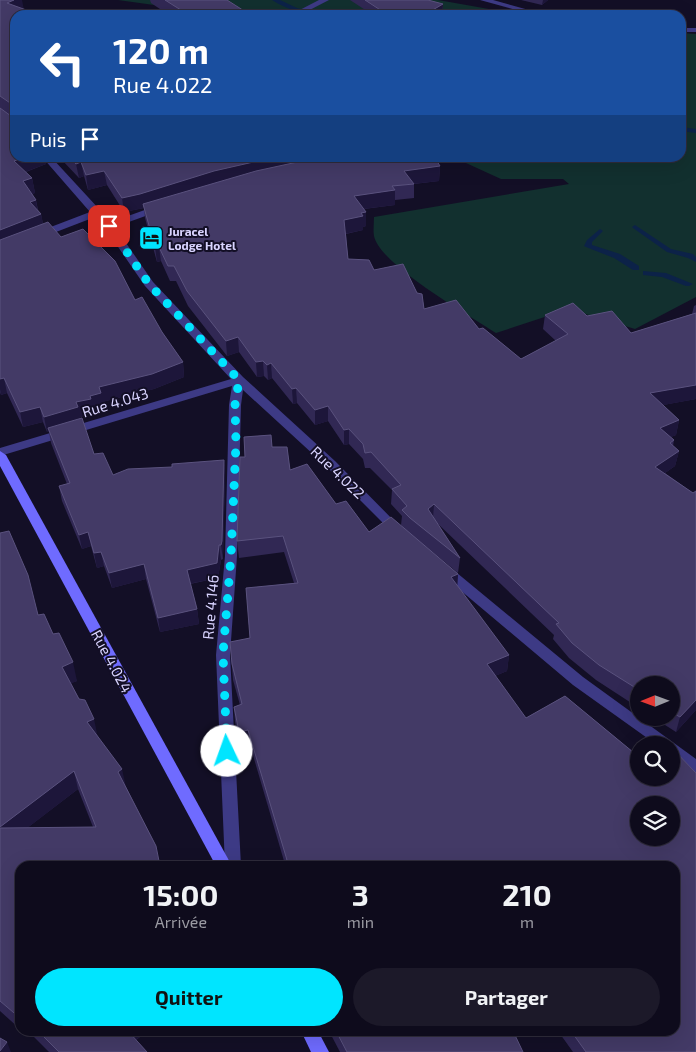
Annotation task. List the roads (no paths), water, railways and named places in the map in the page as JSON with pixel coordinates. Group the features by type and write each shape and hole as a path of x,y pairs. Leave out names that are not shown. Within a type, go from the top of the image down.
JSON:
{"street":[{"path":"304,10 325,0"},
{"path":"484,0 523,10"},
{"name":"Rue 4.022","path":"52,162 98,212 149,284 239,380 331,464 404,537"},
{"path":"109,226 172,204"},
{"path":"28,240 98,212"},
{"name":"Rue 4.043","path":"0,454 239,380"},
{"name":"Rue 4.146","path":"233,861 223,654 231,556 236,443 235,405 239,380"},
{"name":"Rue 4.024","path":"0,454 221,861"},
{"path":"434,562 578,681 656,736"},
{"path":"680,754 696,767"},
{"path":"312,1036 320,1052"}],"waterway":[{"path":"275,0 300,10"},
{"path":"686,130 696,131"},
{"path":"635,227 669,251 690,256 696,260"},
{"path":"600,231 589,241 588,246 617,256 636,268"},
{"path":"646,273 663,275 689,284"}],"place":[{"name":"Juracel Lodge Hotel","path":"151,238"}]}
